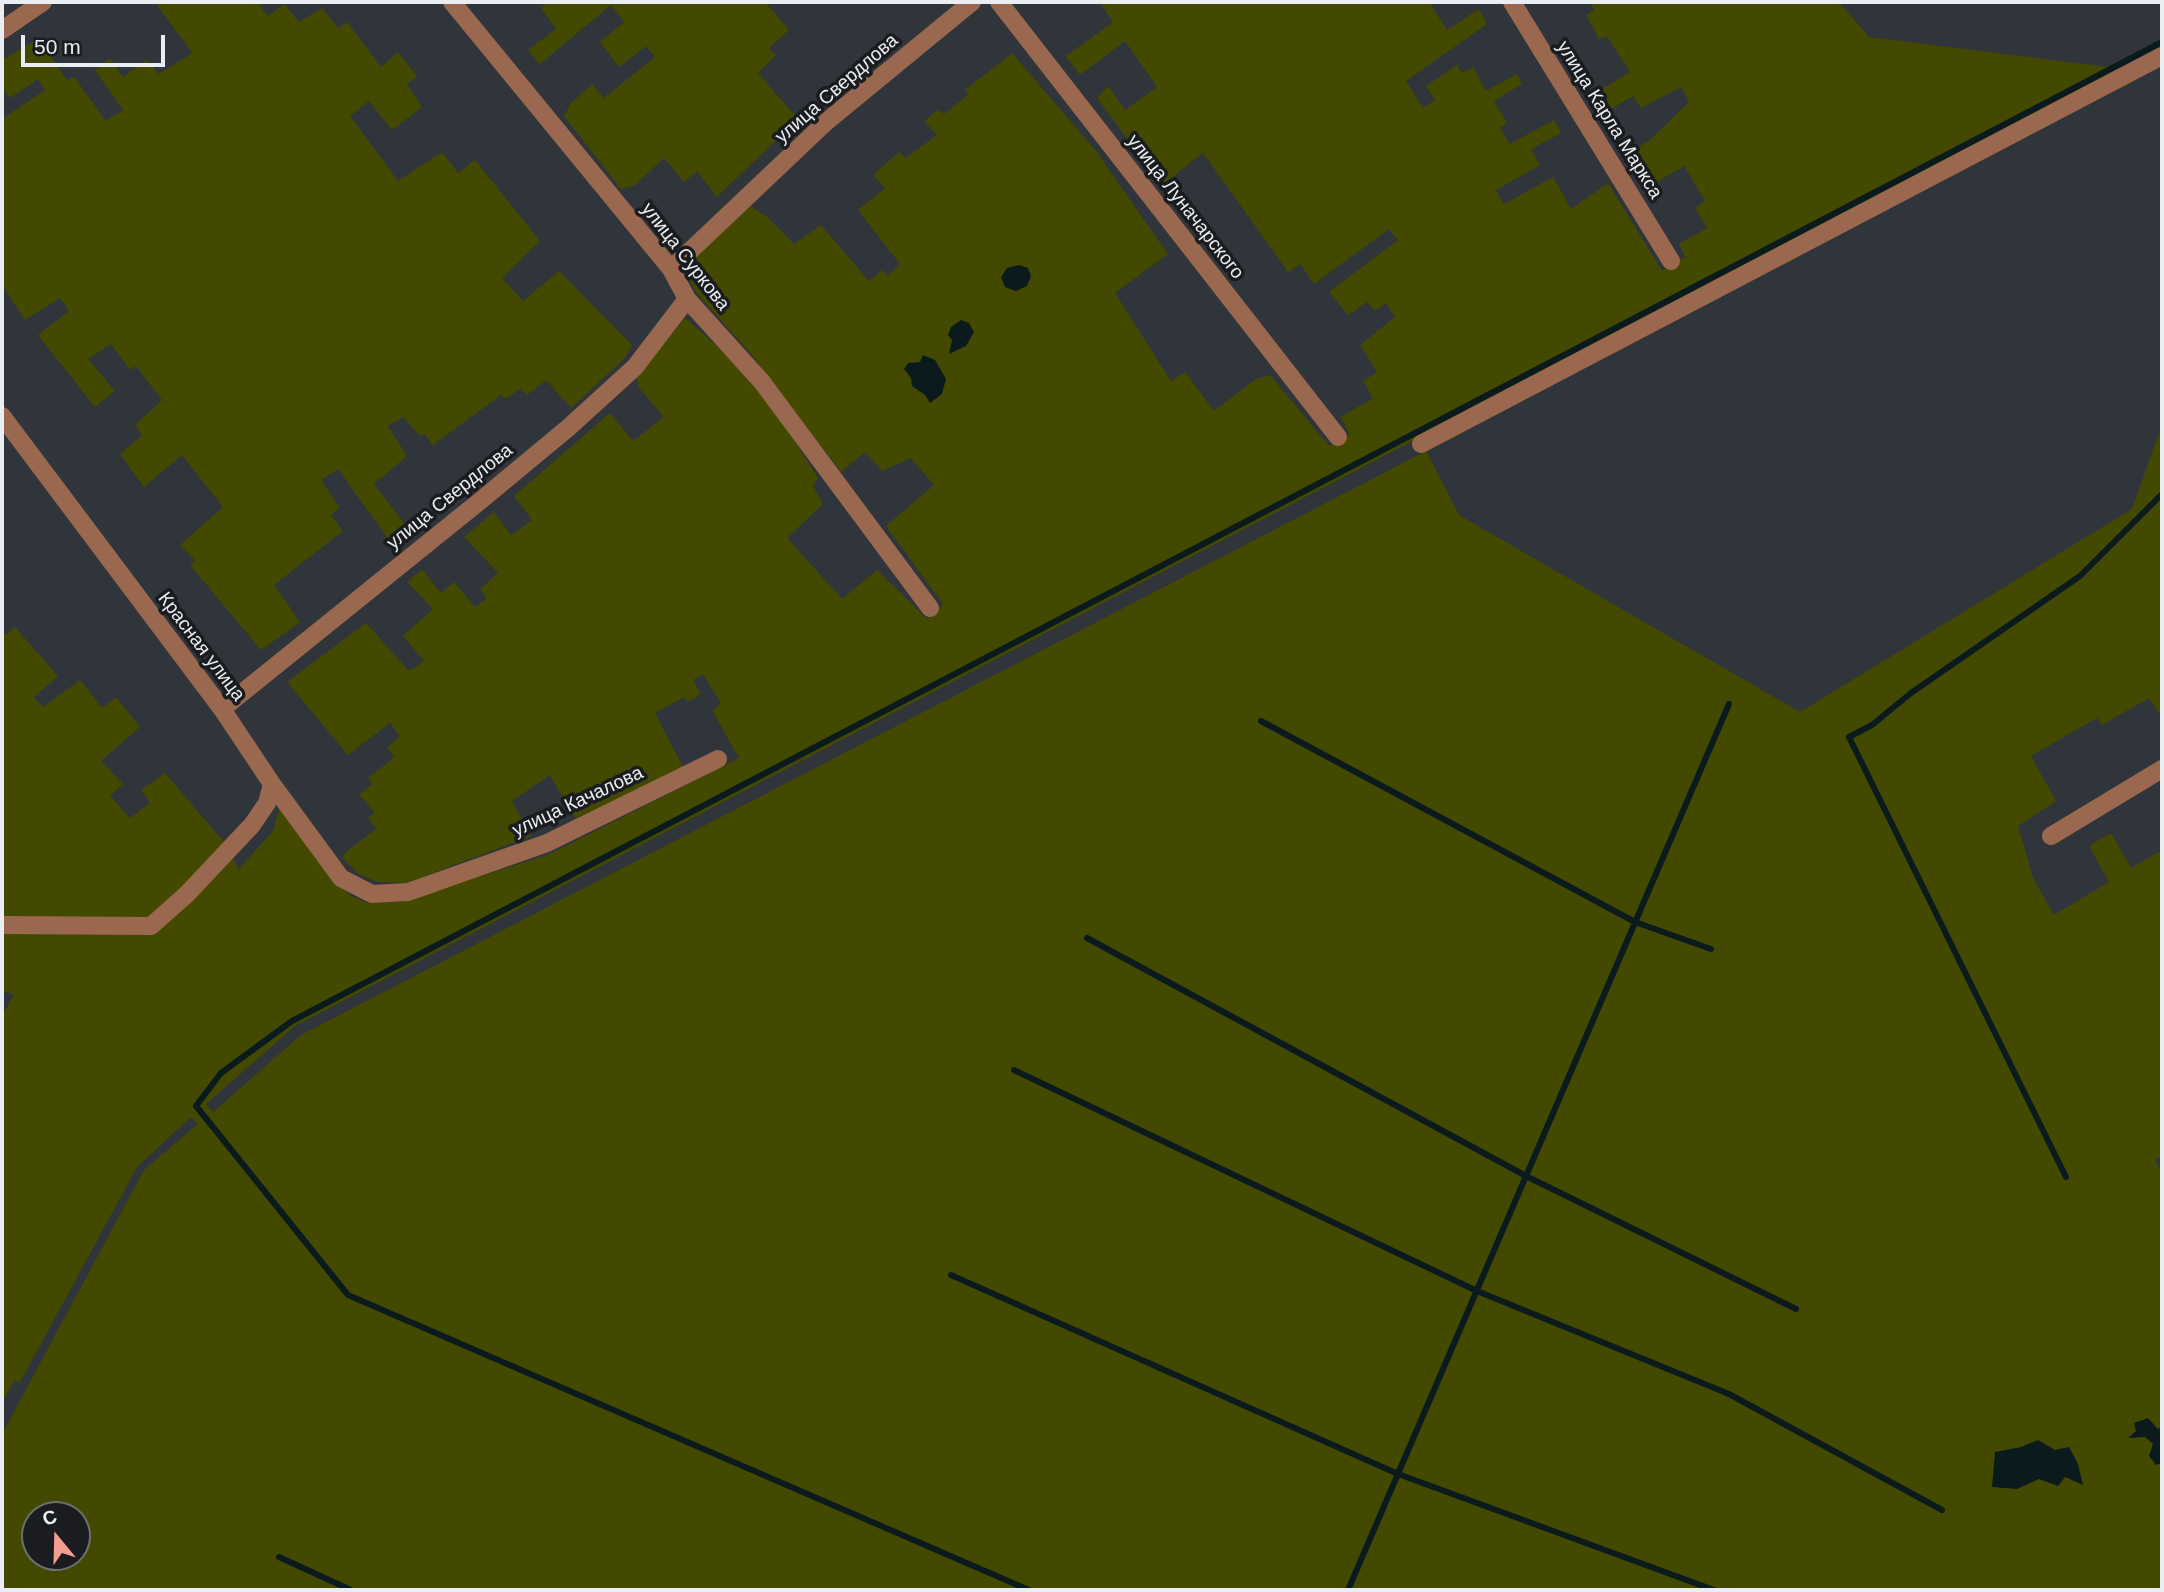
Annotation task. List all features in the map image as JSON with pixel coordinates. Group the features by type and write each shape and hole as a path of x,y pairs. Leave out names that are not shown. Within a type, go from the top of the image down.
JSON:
{"street":[{"path":"2,30 43,2"},
{"name":"улица Суркова","path":"452,2 671,269 687,299 762,382 930,608"},
{"name":"улица Свердлова","path":"671,269 826,122 972,2"},
{"name":"улица Луначарского","path":"999,2 1338,437"},
{"name":"улица Карла Маркса","path":"1512,2 1671,261"},
{"path":"1422,444 2162,56"},
{"name":"улица Свердлова","path":"222,709 568,428 635,367 687,299"},
{"name":"Красная улица","path":"2,416 222,709 272,784 341,878 372,894"},
{"name":"улица Качалова","path":"372,894 408,892 547,843 718,759"},
{"path":"2051,836 2162,769"},
{"path":"2,925 151,926 187,894 253,825 267,803 272,784"}],"green space":[{"path":"155,2 257,2 268,16 284,4 299,22 322,8 338,28 347,22 381,67 398,52 417,76 407,84 422,107 392,130 369,101 350,116 398,181 442,152 458,173 475,160 540,241 502,278 523,301 559,271 632,345 625,358 571,408 546,380 527,395 521,388 506,399 501,395 433,445 425,435 419,435 403,417 388,426 407,456 374,484 414,536 396,550 338,469 321,480 339,507 331,515 343,531 274,585 300,622 261,650 190,565 195,560 180,545 223,507 182,455 144,487 120,454 142,435 135,425 162,400 136,366 130,370 111,344 88,359 115,391 95,407 38,335 69,311 60,298 25,320 2,285 2,119 45,90 38,79 10,98 2,87 2,60 38,39 67,80 74,77 106,121 123,110 95,70 110,58 123,77 147,60 159,74 192,53"},
{"path":"549,2 765,2 789,30 769,48 776,55 758,73 798,119 717,197 697,171 684,182 664,158 635,185 621,189 564,116 571,103 592,84 604,98 655,57 646,46 619,67 600,42 624,22 611,5 540,64 528,50 556,29 541,8"},
{"path":"1100,2 1429,2 1447,30 1479,9 1487,24 1406,81 1423,108 1435,100 1426,86 1457,65 1462,73 1473,67 1486,91 1517,74 1522,84 1494,101 1507,123 1500,128 1510,144 1554,120 1561,133 1531,149 1540,165 1496,190 1504,204 1553,177 1571,209 1608,183 1662,271 1685,257 1679,244 1707,228 1695,208 1705,201 1684,166 1645,189 1623,155 1649,141 1689,102 1681,87 1641,108 1633,96 1599,116 1587,98 1630,72 1607,36 1599,39 1586,15 1594,10 1590,2 1839,2 1869,37 2123,69 295,1026 206,1104 213,1112 301,1035 1426,451 1459,515 1800,712 2132,509 2162,431 2162,718 2149,698 2102,725 2097,718 2031,756 2056,801 2018,826 2033,878 2054,915 2109,882 2089,846 2111,833 2131,868 2162,850 2162,1156 2155,1159 2162,1175 2162,1590 2,1590 2,1434 144,1170 198,1124 191,1117 137,1167 20,1382 15,1380 2,1402 2,1015 14,995 2,990 2,637 15,627 58,676 34,697 43,707 80,680 102,708 116,697 140,727 101,761 123,784 110,796 130,818 150,803 141,790 165,773 223,841 239,869 273,831 280,807 327,870 350,895 367,903 400,902 550,854 739,758 712,710 721,703 703,674 693,680 701,694 688,702 684,697 655,713 683,767 575,818 550,775 512,801 531,836 406,883 378,882 359,874 342,858 376,829 368,818 375,812 359,795 372,784 368,778 395,757 387,748 400,736 390,723 348,755 287,682 366,623 409,671 424,661 403,636 433,609 407,582 422,569 441,593 454,582 475,607 487,598 480,589 498,573 464,537 494,512 511,535 532,520 514,496 610,413 633,441 664,417 639,388 636,376 685,318 726,354 775,410 818,478 813,486 823,504 787,538 842,599 877,570 927,619 934,615 943,604 886,526 934,485 911,458 882,471 865,452 841,472 752,355 695,291 685,272 692,258 750,206 767,217 794,244 821,225 869,281 882,270 888,276 900,264 858,210 885,188 873,175 899,152 906,158 937,135 924,121 938,110 944,114 968,95 965,90 1012,53 1096,151 1168,254 1115,293 1171,381 1185,372 1214,411 1256,379 1270,375 1329,446 1350,435 1341,417 1373,398 1363,381 1377,372 1360,345 1395,317 1386,303 1375,311 1367,302 1348,315 1329,292 1398,240 1389,229 1314,284 1300,264 1288,272 1203,153 1162,185 1097,98 1108,86 1125,110 1157,87 1125,41 1080,75 1066,56 1113,22"}],"shaded area":[{"path":"1019,265 1028,268 1031,276 1027,286 1016,291 1005,287 1001,277 1007,268"},
{"path":"961,320 969,323 974,332 966,346 949,354 952,340 948,335 951,327"},
{"path":"923,355 935,360 946,379 942,394 930,403 925,395 912,386 911,378 904,369 908,363 920,362"},
{"path":"2148,1418 2158,1429 2162,1427 2162,1463 2156,1465 2149,1456 2153,1444 2145,1437 2128,1438 2136,1431 2134,1423"},
{"path":"2038,1440 2055,1450 2069,1447 2078,1464 2083,1485 2065,1477 2058,1486 2039,1479 2017,1489 1992,1487 1995,1452 2021,1447"}],"waterway":[{"path":"1029,1590 348,1295 196,1106 221,1073 292,1021 2162,42"},
{"path":"2066,1177 1849,737 1872,725 1911,693 2080,576 2162,494"},
{"path":"1348,1590 1729,704"},
{"path":"1261,721 1635,922 1711,949"},
{"path":"1087,938 1526,1176 1796,1309"},
{"path":"1014,1070 1477,1291 1729,1394 1942,1510"},
{"path":"951,1275 1398,1474 1714,1590"},
{"path":"279,1557 351,1590"}]}
